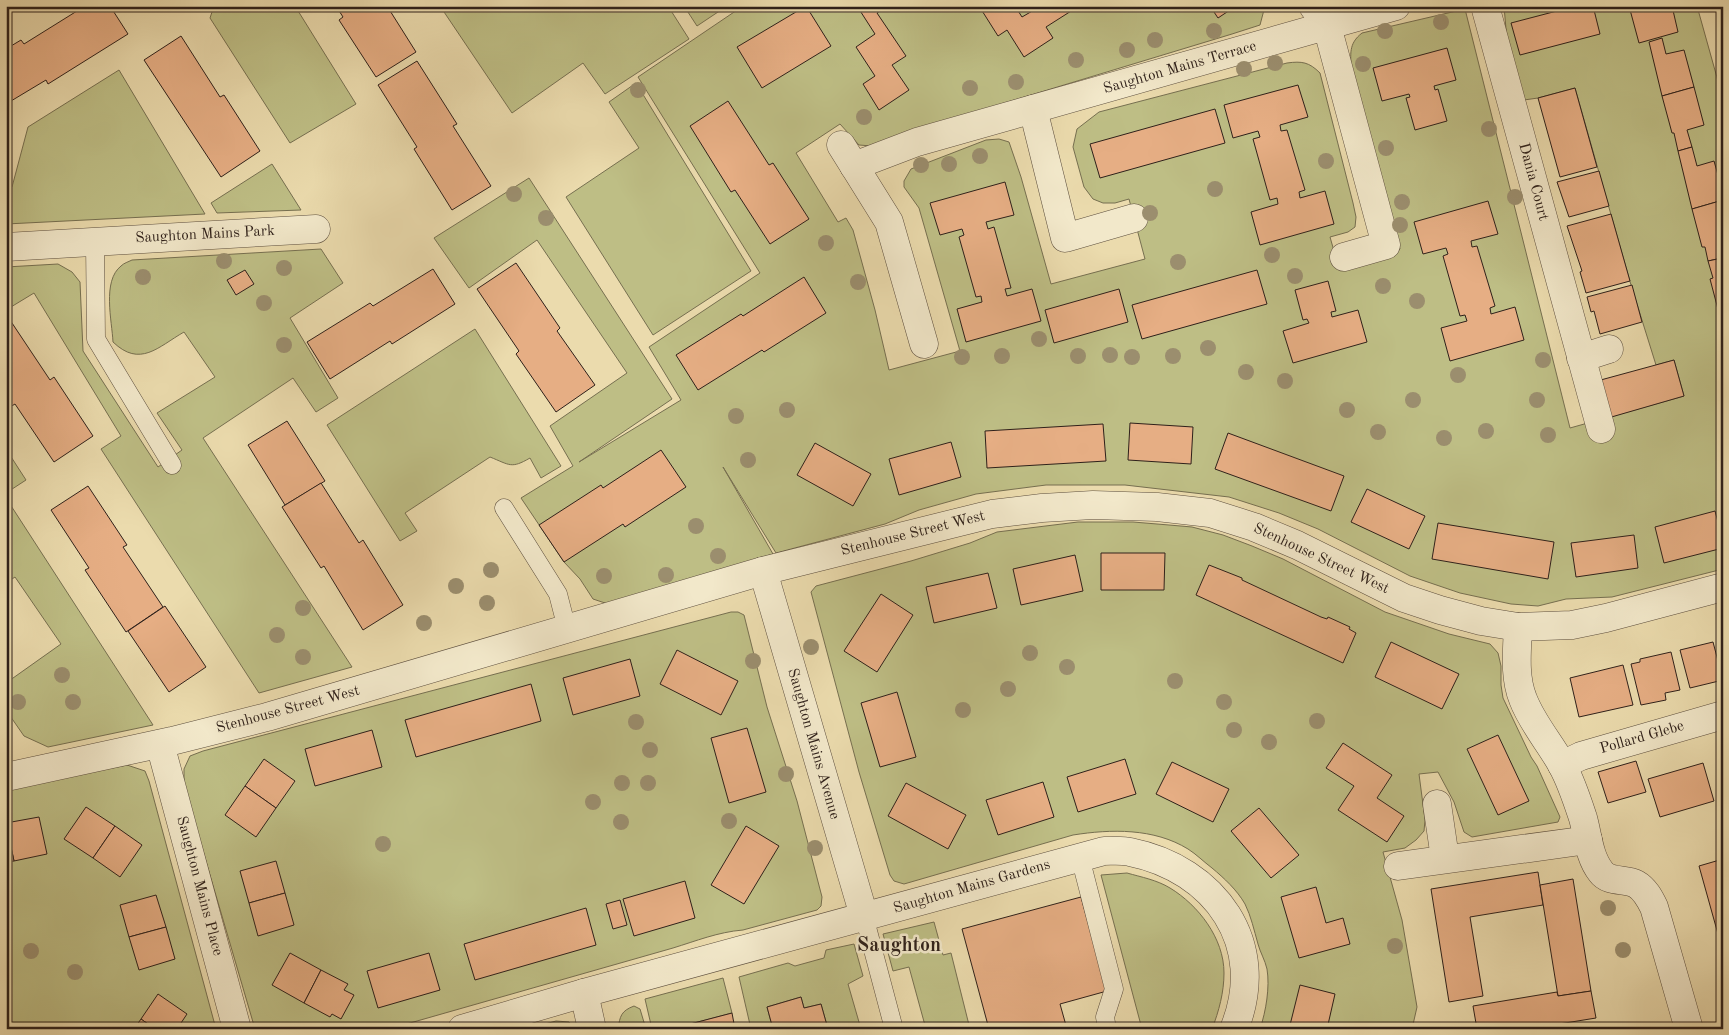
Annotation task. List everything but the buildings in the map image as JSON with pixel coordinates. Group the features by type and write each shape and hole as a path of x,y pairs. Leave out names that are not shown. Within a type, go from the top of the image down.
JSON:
{"street":[{"name":"Saughton Mains Terrace","path":"924,344 888,222 847,155 917,142 1033,109 1320,16 1396,6"},
{"name":"Dania Court","path":"1485,6 1600,428"},
{"path":"1320,16 1386,245 1344,257"},
{"path":"1033,109 1065,238 1134,218"},
{"name":"Saughton Mains Park","path":"6,247 316,229"},
{"path":"1581,358 1609,349"},
{"name":"Stenhouse Street West","path":"6,777 160,744 277,714 763,571 992,514 1093,505 1157,507 1210,513 1254,527 1297,545 1404,598 1481,621 1518,627 1572,625 1606,618 1723,587"},
{"name":"Saughton Mains Avenue","path":"763,571 864,916"},
{"path":"1518,627 1518,676 1523,699 1562,765 1576,799 1595,863 1603,874 1614,879 1626,880 1637,884 1648,895 1654,907 1689,1029"},
{"name":"Pollard Glebe","path":"1562,765 1581,756 1723,715"},
{"name":"Saughton Mains Place","path":"160,744 237,1029"},
{"path":"1437,804 1445,858"},
{"path":"1398,866 1445,858 1588,840"},
{"name":"Saughton Mains Gardens","path":"462,1029 584,993 864,916 944,896 1080,857 1104,851 1128,851 1154,858 1186,872 1211,893 1226,911 1238,938 1245,972 1244,998 1234,1029"},
{"path":"584,993 592,1029"}],"lane":[{"path":"95,242 96,339 172,464"},
{"path":"504,508 558,594 567,629"},
{"path":"1080,857 1114,990 1104,1017 1107,1029"},
{"path":"864,916 894,1029"}],"green space":[{"path":"214,6 295,6 356,104 290,143 210,18"},
{"path":"440,6 668,6 689,39 605,94 583,63 512,113"},
{"path":"684,6 727,6 697,26"},
{"path":"743,6 1265,6 1260,25 1232,34 919,129 872,146 859,145 840,124 796,153 838,222 846,218 853,230 889,370 960,351 919,208 904,187 904,181 911,169 986,140 999,139 1009,142 1021,177 1051,284 1145,259 1129,199 1115,203 1103,203 1093,199 1084,187 1073,147 1077,129 1099,112 1287,63 1305,63 1320,73 1353,203 1356,217 1355,227 1348,232 1330,237 1338,265 1400,249 1351,70 1352,45 1362,33 1465,9 1570,428 1684,396 1674,360 1656,365 1631,285 1575,88 1538,98 1517,101 1510,75 1504,6 1697,6 1723,99 1723,569 1612,597 1566,599 1538,606 1511,604 1460,593 1410,576 1318,529 1279,513 1229,497 1125,485 1046,485 976,494 919,510 885,524 776,553 723,467 773,554 608,604 593,599 580,579 564,562 521,498 573,466 550,426 627,373 537,240 469,288 434,238 529,178 672,399 579,462 681,400 649,347 760,273 638,77"},
{"path":"119,70 205,214 6,224 6,191 12,187 28,127"},
{"path":"636,83 751,271 653,335 566,197 639,148 609,102"},
{"path":"272,164 301,210 217,213 211,203"},
{"path":"321,249 343,283 290,318 338,398 316,412 293,378 203,438 352,667 259,693 101,449 121,436 34,293 6,310 6,267 58,264 72,272 80,282 83,351 158,467 182,450 157,413 215,377 184,332 157,349 140,354 132,354 123,350 113,342 109,302 115,273 122,265 132,260"},
{"path":"475,329 561,466 541,478 530,458 519,464 510,465 490,457 405,513 417,531 400,541 327,425"},
{"path":"6,449 26,480 6,493"},
{"path":"6,498 153,725 48,747 24,736 6,710 6,683 61,644 15,577 6,583"},
{"path":"1078,522 1133,522 1192,527 1223,535 1283,559 1385,612 1449,634 1490,644 1498,653 1501,666 1503,698 1560,817 1558,822 1472,837 1464,832 1454,802 1438,772 1419,774 1425,820 1424,831 1405,848 1383,852 1402,920 1417,1007 1412,1029 1260,1029 1267,999 1267,969 1245,904 1226,880 1194,853 1175,842 1161,837 1117,831 1073,835 904,884 894,881 890,875 859,772 811,592 816,586 911,561 970,543 997,532"},
{"path":"731,612 738,612 744,615 767,707 797,801 822,897 821,906 817,910 743,930 707,937 389,1029 255,1029 184,786 184,769 190,756"},
{"path":"127,765 145,771 149,781 216,1029 6,1029 6,789"},
{"path":"1127,873 1160,883 1180,895 1199,913 1214,935 1220,947 1224,973 1221,1001 1212,1029 1142,1029 1101,875"},
{"path":"934,922 943,955 951,953 970,1029 926,1029 909,967 893,971 883,934"},
{"path":"854,944 863,976 848,984 861,1029 828,1029 821,1004 804,1008 801,997 767,1007 773,1029 751,1029 739,977 788,963 795,966 824,958 826,950"},
{"path":"723,978 732,1013 672,1029 652,1029 645,999"},
{"path":"634,1006 640,1009 646,1029 618,1029 622,1014"},
{"path":"556,1021 569,1022 573,1029 527,1029"}],"district":[{"name":"Saughton","path":"899,946"}]}
